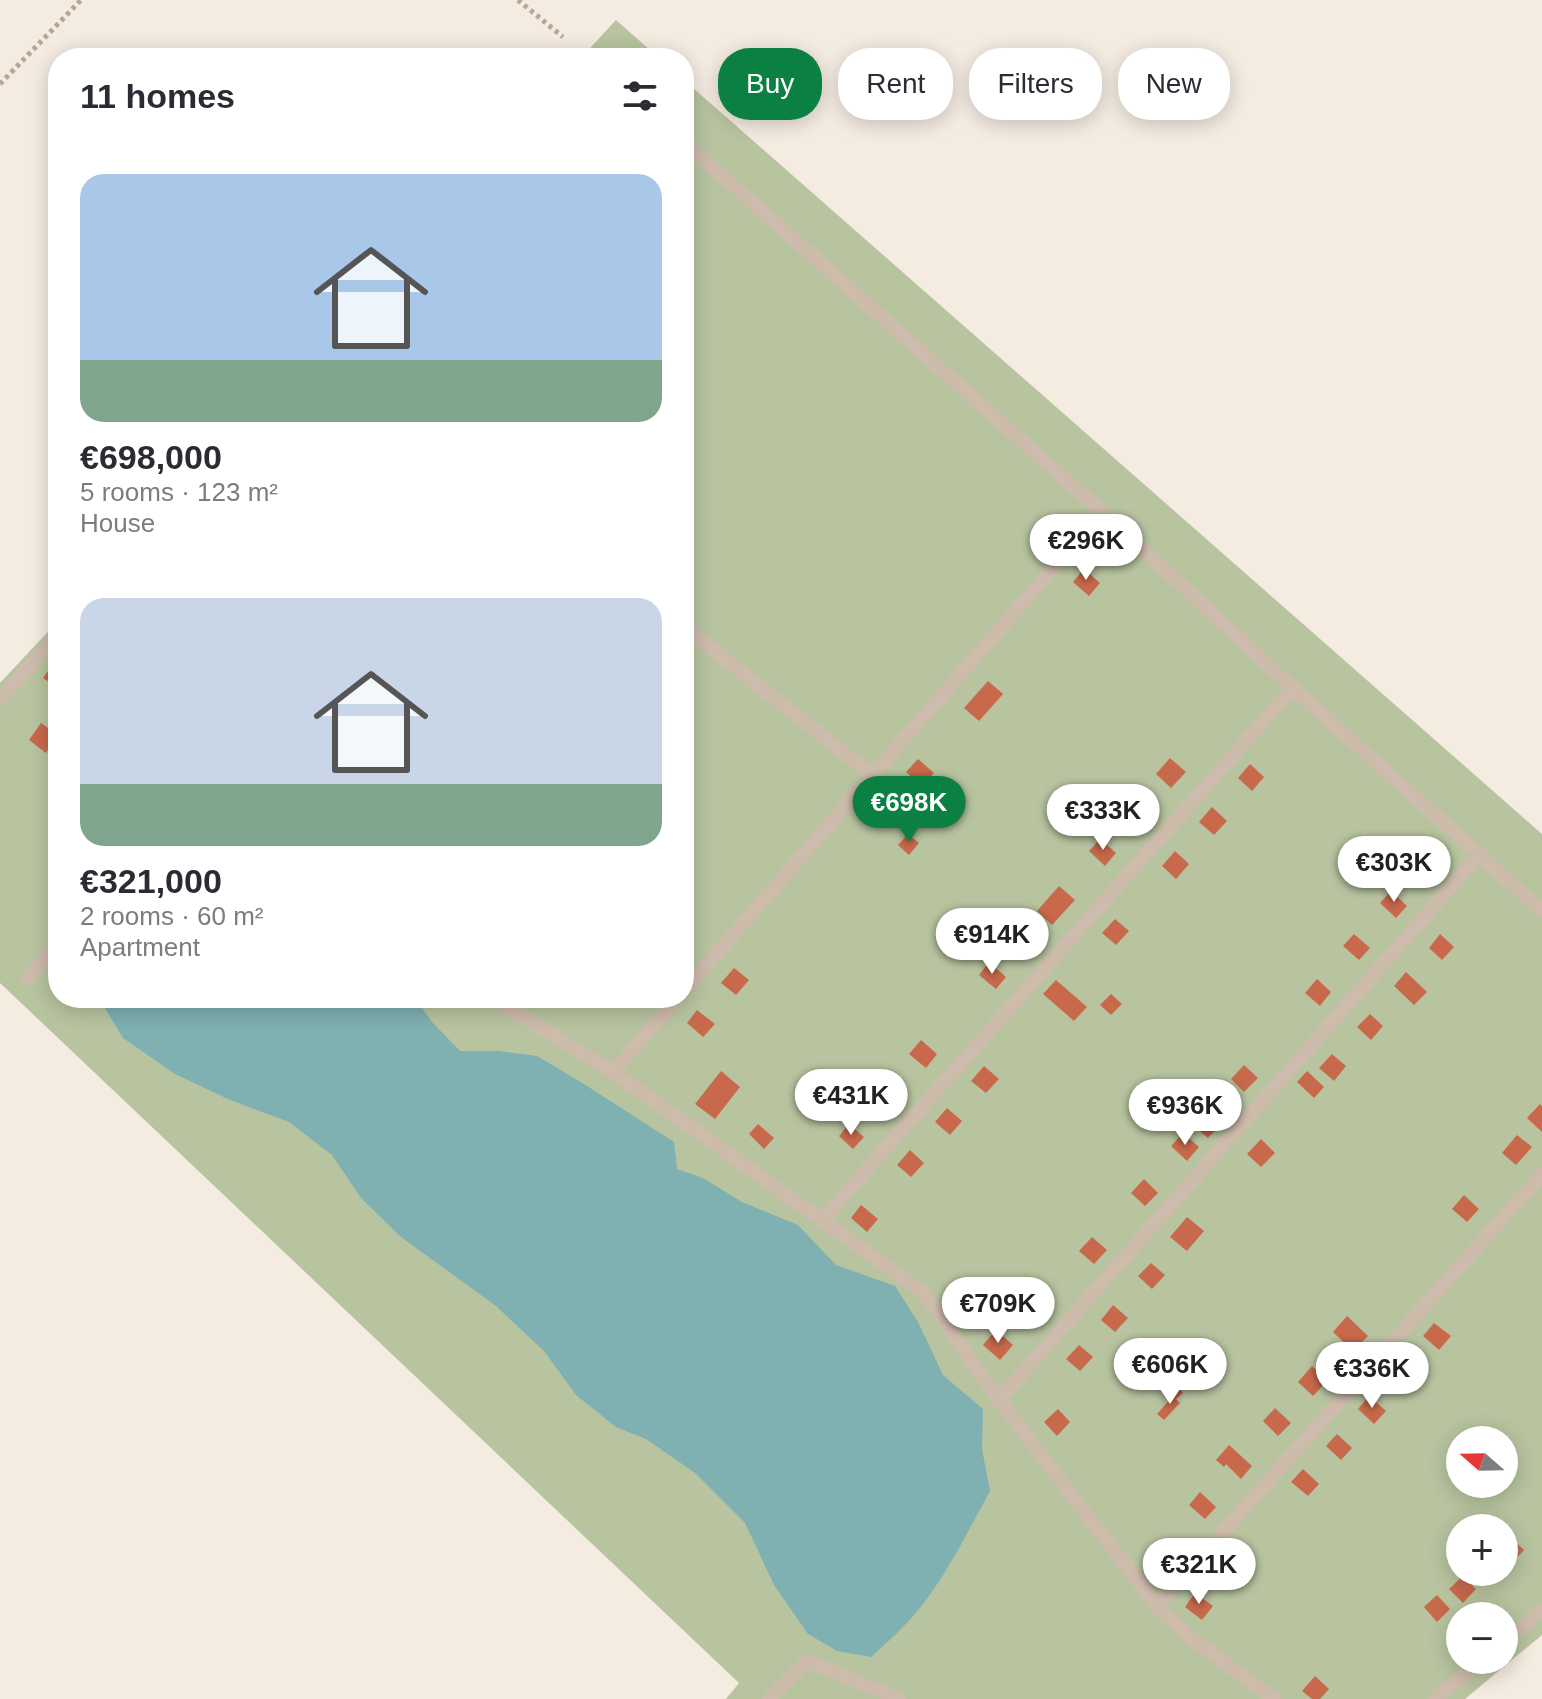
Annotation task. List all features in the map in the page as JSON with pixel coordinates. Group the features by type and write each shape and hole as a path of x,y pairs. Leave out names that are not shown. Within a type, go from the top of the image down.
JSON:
{"lane":[{"path":"694,151 1102,512 1542,911"},
{"path":"694,980 1102,512"},
{"path":"694,635 872,775"},
{"path":"0,699 48,646"},
{"path":"823,1219 1293,688"},
{"path":"999,1400 1479,855"},
{"path":"28,978 48,955"},
{"path":"509,1008 613,1072 923,1292 999,1400 1157,1606 1191,1638 1274,1699"},
{"path":"613,1072 669,1008"},
{"path":"1157,1606 1542,1174"},
{"path":"1518,1630 1542,1610"},
{"path":"769,1699 807,1661 899,1699"},
{"path":"1435,1699 1465,1674"}],"path":[{"path":"0,84 81,0"},
{"path":"518,0 572,48"}],"green space":[{"path":"616,20 648,48 590,48"},
{"path":"694,89 718,110 718,120 730,120 1542,834 1542,1635 1518,1655 1518,1602 1446,1602 1446,1674 1495,1674 1465,1699 726,1699 739,1683 0,983 0,683 48,632 48,1008 694,1008"}],"water":[{"path":"105,1008 422,1008 460,1051 498,1051 537,1056 674,1142 677,1169 703,1178 742,1202 798,1225 836,1265 895,1286 918,1322 943,1375 983,1409 982,1449 990,1491 933,1591 905,1625 871,1657 837,1651 808,1634 774,1585 745,1523 695,1473 646,1439 616,1427 576,1395 544,1351 496,1306 401,1237 361,1198 332,1155 289,1122 230,1100 175,1074 123,1038"}],"building":[{"path":"1084,569 1100,583 1089,596 1073,582"},
{"path":"988,681 1003,694 979,721 964,708"},
{"path":"41,723 48,728 46,753 29,740"},
{"path":"1170,758 1186,772 1171,788 1156,774"},
{"path":"918,759 934,773 922,786 906,772"},
{"path":"1250,764 1264,777 1252,791 1238,778"},
{"path":"1145,794 1158,806 1139,827 1126,814"},
{"path":"1212,807 1227,821 1214,835 1199,822"},
{"path":"908,834 919,843 909,855 898,845"},
{"path":"1100,839 1116,853 1105,866 1089,851"},
{"path":"1175,851 1189,864 1176,879 1162,866"},
{"path":"1059,886 1075,900 1052,925 1037,911"},
{"path":"1391,891 1407,906 1396,918 1380,903"},
{"path":"1115,919 1129,931 1116,945 1102,933"},
{"path":"1354,934 1370,948 1359,960 1343,946"},
{"path":"1440,934 1454,947 1442,960 1429,948"},
{"path":"989,962 1006,977 996,989 979,975"},
{"path":"734,968 749,980 736,995 721,983"},
{"path":"1406,972 1427,992 1414,1005 1394,986"},
{"path":"1317,979 1331,992 1320,1006 1305,993"},
{"path":"1056,980 1087,1007 1074,1021 1043,994"},
{"path":"1111,994 1122,1004 1111,1015 1100,1005"},
{"path":"697,1010 715,1024 703,1037 687,1023"},
{"path":"1370,1014 1383,1026 1371,1040 1357,1027"},
{"path":"921,1040 937,1054 926,1068 909,1054"},
{"path":"1332,1054 1346,1066 1334,1081 1319,1068"},
{"path":"1244,1065 1258,1078 1244,1092 1231,1079"},
{"path":"984,1066 999,1079 986,1093 971,1081"},
{"path":"721,1071 740,1087 715,1119 695,1104"},
{"path":"1307,1071 1324,1087 1314,1098 1297,1082"},
{"path":"888,1080 903,1094 890,1107 874,1093"},
{"path":"1540,1104 1542,1106 1542,1132 1527,1118"},
{"path":"947,1108 962,1121 950,1135 935,1122"},
{"path":"1203,1111 1220,1125 1208,1138 1191,1124"},
{"path":"758,1124 774,1138 764,1149 749,1134"},
{"path":"849,1124 864,1137 853,1149 839,1136"},
{"path":"1183,1133 1199,1147 1187,1161 1171,1146"},
{"path":"1517,1135 1532,1147 1516,1165 1502,1153"},
{"path":"1261,1139 1275,1153 1261,1167 1247,1154"},
{"path":"910,1150 924,1163 911,1177 897,1165"},
{"path":"1144,1179 1158,1193 1145,1206 1131,1193"},
{"path":"1464,1195 1479,1209 1467,1222 1452,1209"},
{"path":"861,1205 878,1219 867,1232 851,1218"},
{"path":"1187,1217 1204,1231 1187,1251 1170,1237"},
{"path":"1092,1237 1107,1250 1094,1264 1079,1251"},
{"path":"1151,1263 1165,1275 1152,1289 1138,1276"},
{"path":"1113,1305 1128,1318 1115,1332 1101,1320"},
{"path":"1347,1316 1368,1336 1353,1351 1333,1332"},
{"path":"1434,1323 1451,1336 1439,1350 1423,1336"},
{"path":"996,1330 1013,1345 1000,1360 983,1345"},
{"path":"1079,1345 1093,1357 1080,1371 1066,1359"},
{"path":"1312,1366 1327,1381 1313,1396 1298,1382"},
{"path":"1179,1389 1183,1393 1176,1399 1180,1403 1164,1420 1157,1414"},
{"path":"1369,1396 1386,1411 1374,1424 1358,1409"},
{"path":"1275,1408 1291,1423 1278,1436 1263,1421"},
{"path":"1058,1409 1070,1422 1057,1436 1044,1422"},
{"path":"1337,1434 1352,1448 1341,1460 1326,1446"},
{"path":"1229,1445 1252,1466 1241,1479 1226,1464 1224,1467 1216,1460"},
{"path":"1303,1469 1319,1484 1308,1496 1291,1482"},
{"path":"1200,1492 1216,1507 1205,1519 1189,1505"},
{"path":"1160,1541 1174,1552 1161,1569 1147,1558"},
{"path":"1239,1545 1255,1559 1243,1572 1227,1558"},
{"path":"1452,1586 1473,1586 1476,1589 1462,1602 1449,1589"},
{"path":"1195,1593 1213,1606 1202,1620 1185,1607"},
{"path":"1437,1595 1446,1605 1446,1613 1437,1622 1424,1607"},
{"path":"1315,1676 1329,1689 1320,1699 1312,1699 1302,1691"}]}
